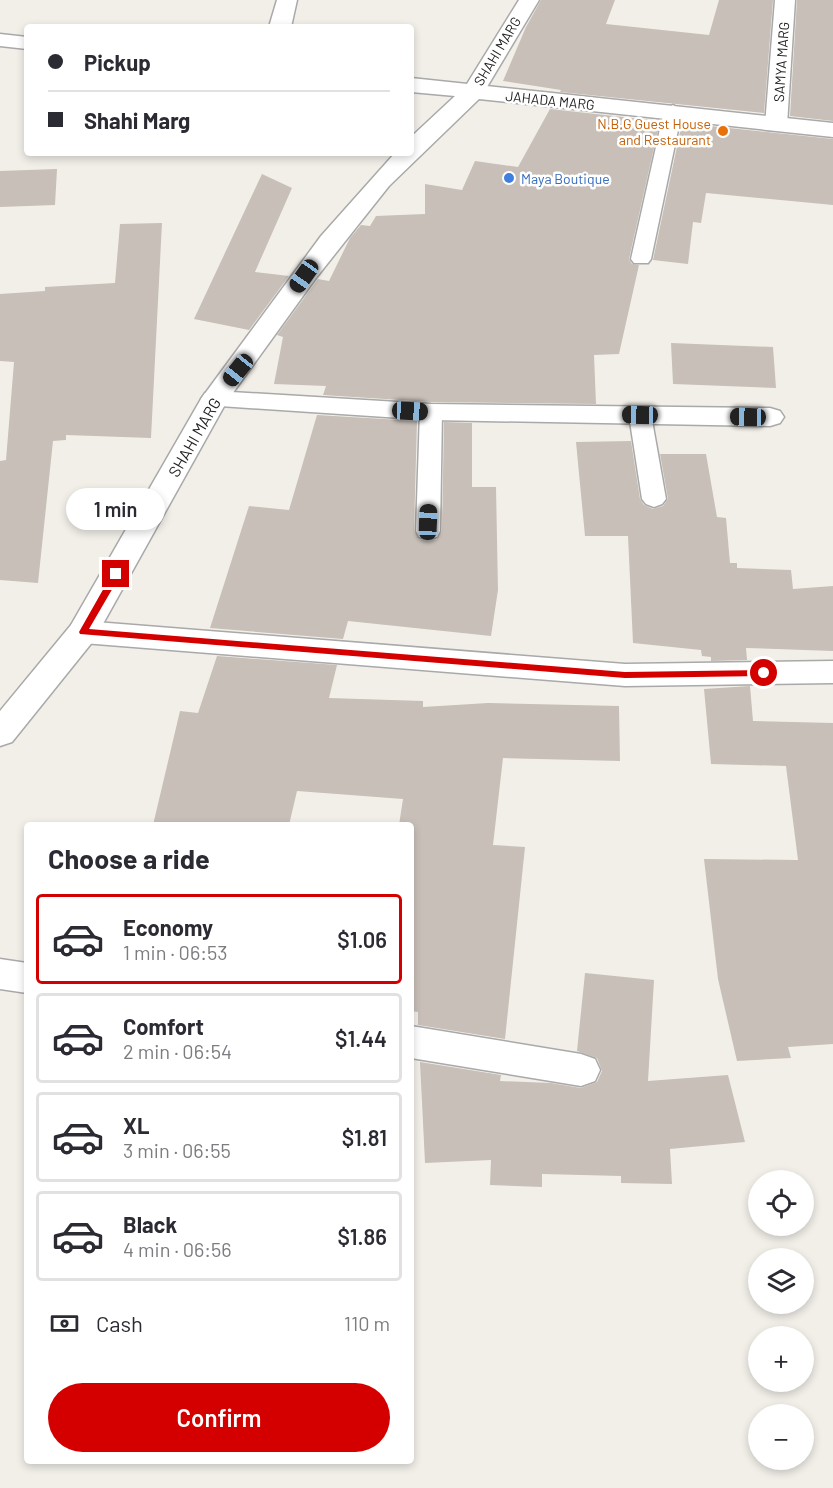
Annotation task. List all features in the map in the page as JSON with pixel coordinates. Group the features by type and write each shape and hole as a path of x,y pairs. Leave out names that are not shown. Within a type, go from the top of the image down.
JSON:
{"street":[{"path":"281,24 287,0"},
{"name":"SHAHI MARG","path":"414,147 472,92 529,0"},
{"name":"SAMYA MARG","path":"776,125 785,0"},
{"path":"0,40 24,43"},
{"name":"JAHADA MARG","path":"414,85 674,111 833,130"},
{"name":"SHAHI MARG","path":"0,735 83,632 214,399 238,370 318,257 379,180 405,156"},
{"path":"214,399 431,412 770,417"},
{"path":"83,632 625,675 833,672"},
{"path":"0,974 24,978"},
{"path":"414,1042 581,1070"}],"lane":[{"path":"641,259 674,111"},
{"path":"428,531 431,412"},
{"path":"640,415 654,499"}],"building":[{"path":"541,0 615,0 606,24 709,35 719,0 773,0 764,113 560,92 561,90 503,81 526,27"},
{"path":"797,0 833,0 833,121 790,116"},
{"path":"550,109 660,121 629,259 632,264 639,265 619,354 594,355 596,404 431,402 323,395 326,386 274,384 283,337 277,335 318,279 329,281 350,238 361,225 370,226 376,216 425,214 425,184 462,190 475,161 518,167"},
{"path":"682,123 833,139 833,205 706,193 701,223 693,222 688,264 653,260"},
{"path":"57,169 55,205 0,207 0,171"},
{"path":"262,174 292,188 255,272 289,276 249,330 194,319"},
{"path":"162,223 151,438 66,435 66,440 53,441 38,583 0,580 0,461 6,460 14,362 0,361 0,294 45,291 45,287 115,283 120,224"},
{"path":"671,343 773,347 776,388 673,384"},
{"path":"317,415 417,421 414,531 419,539 428,541 437,539 442,531 444,422 472,423 472,487 496,487 498,590 491,636 348,621 343,639 210,628 249,506 289,510"},
{"path":"631,441 640,499 644,505 653,509 663,506 668,499 660,454 706,454 717,517 726,518 730,563 737,563 737,568 791,570 793,589 833,586 833,651 746,648 747,660 711,661 711,657 702,656 701,650 633,643 628,536 585,536 576,442"},
{"path":"217,656 337,665 329,698 423,701 423,707 488,703 619,706 620,761 503,758 493,845 525,847 505,1039 418,1025 418,1012 414,1011 414,822 399,822 403,799 297,791 290,822 154,822 180,711 198,713"},
{"path":"750,686 753,721 833,723 833,1044 788,1047 791,1058 737,1061 718,979 704,859 798,860 786,766 711,764 704,689"},
{"path":"585,973 654,980 648,1081 728,1075 745,1142 670,1149 672,1184 621,1183 621,1176 542,1174 542,1187 490,1185 491,1160 425,1163 420,1062 501,1075 500,1081 551,1083 581,1088 597,1082 602,1071 597,1058 577,1051"}],"place":[{"name":"N.B.G Guest House and Restaurant","path":"723,131"},
{"name":"Maya Boutique","path":"509,178"}],"route":[{"path":"116,574 83,632 625,675 764,673"}]}
